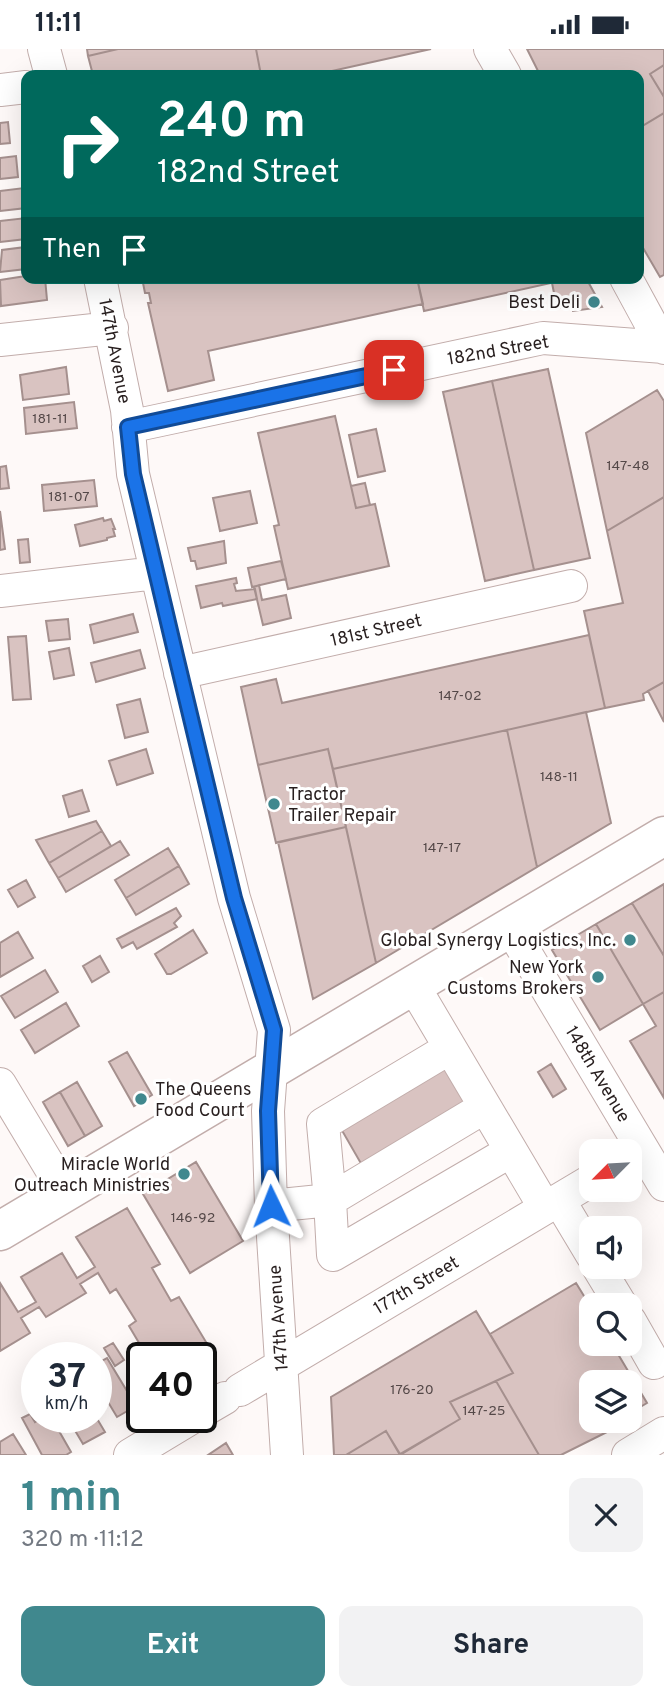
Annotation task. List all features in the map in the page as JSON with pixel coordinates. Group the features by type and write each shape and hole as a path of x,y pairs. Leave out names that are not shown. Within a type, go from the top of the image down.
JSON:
{"main road":[{"path":"0,1231 664,837"}],"street":[{"path":"44,49 50,70"},
{"path":"491,49 502,70"},
{"path":"0,90 21,88"},
{"name":"147th Avenue","path":"101,284 112,328 133,474 234,898 274,1030 268,1111 271,1206 287,1455"},
{"path":"629,284 664,347"},
{"path":"0,340 112,328"},
{"name":"182nd Street","path":"128,427 543,338 664,347"},
{"path":"0,591 156,573"},
{"name":"181st Street","path":"180,673 571,586"},
{"name":"148th Avenue","path":"510,927 650,1161"},
{"path":"413,985 511,1151 579,1238"},
{"path":"450,1048 323,1123 333,1255 511,1151"},
{"path":"0,1084 65,1192"},
{"path":"271,1206 330,1200 485,1107"},
{"name":"177th Street","path":"222,1400 579,1188"},
{"path":"642,1342 654,1363"},
{"path":"130,1455 166,1433"},
{"path":"628,1455 664,1433"}],"building":[{"path":"87,49 118,49 88,56"},
{"path":"118,49 256,49 260,70 92,70 88,56"},
{"path":"256,49 431,49 336,70 260,70"},
{"path":"527,49 664,49 664,65 650,74 664,97 664,113 644,125 644,70 538,70"},
{"path":"664,65 664,97 650,74"},
{"path":"664,113 664,275 660,277 644,250 644,125"},
{"path":"8,122 10,143 0,144 0,123"},
{"path":"16,156 18,177 0,179 0,158"},
{"path":"21,188 21,209 0,211 0,191"},
{"path":"21,219 21,240 0,242 0,221"},
{"path":"21,248 21,270 0,272 2,250"},
{"path":"21,277 21,284 46,284 47,300 1,306 0,280"},
{"path":"143,284 418,284 423,304 208,351 214,380 168,391 148,303 151,303 149,293 145,293"},
{"path":"418,284 546,284 424,311"},
{"path":"552,284 589,284 602,307 573,311 572,305 557,308"},
{"path":"66,367 69,394 23,400 20,375"},
{"path":"548,369 590,558 534,570 492,381"},
{"path":"492,381 534,570 485,581 443,392"},
{"path":"657,390 664,401 664,497 607,531 586,433"},
{"path":"74,402 77,428 26,434 24,408"},
{"path":"335,416 356,508 375,504 389,566 288,589 274,526 279,525 258,433"},
{"path":"376,429 385,471 358,477 349,435"},
{"path":"6,466 9,488 0,489 0,467"},
{"path":"94,480 97,506 44,511 42,485"},
{"path":"365,483 370,505 356,508 351,486"},
{"path":"250,491 257,523 220,531 213,498"},
{"path":"664,497 664,682 643,694 644,700 605,708 584,611 623,603 607,531"},
{"path":"0,511 5,549 0,550"},
{"path":"103,518 104,521 111,519 115,536 80,546 75,525"},
{"path":"28,539 30,562 20,563 18,540"},
{"path":"224,541 226,563 197,569 195,561 191,561 188,548"},
{"path":"281,561 286,579 252,587 248,568"},
{"path":"236,578 236,591 255,589 257,599 201,608 196,586"},
{"path":"259,585 262,600 286,595 291,618 263,625 254,587"},
{"path":"133,614 138,632 94,643 90,625"},
{"path":"68,619 70,639 49,641 46,621"},
{"path":"589,635 605,708 333,769 328,749 258,765 241,687 276,679 282,703"},
{"path":"26,636 31,699 13,700 8,637"},
{"path":"69,648 74,675 54,679 49,652"},
{"path":"140,650 145,668 96,682 91,663"},
{"path":"664,682 664,722 648,691"},
{"path":"140,699 148,732 125,738 117,705"},
{"path":"586,712 611,823 537,867 507,730"},
{"path":"507,730 537,867 376,963 333,769"},
{"path":"146,749 153,773 117,785 109,761"},
{"path":"328,749 346,827 276,843 258,765"},
{"path":"82,790 89,811 69,817 63,796"},
{"path":"96,821 102,831 49,863 36,840"},
{"path":"346,827 376,963 313,999 278,842"},
{"path":"102,831 111,846 58,878 49,863"},
{"path":"120,841 129,855 66,892 58,878"},
{"path":"168,848 179,866 126,898 115,880"},
{"path":"179,866 189,884 136,915 126,898"},
{"path":"26,880 35,897 18,907 8,890"},
{"path":"664,884 664,956 632,903"},
{"name":"Global Synergy Logistics, Inc.","path":"632,903 664,956 664,992 643,1004 596,924"},
{"path":"176,908 181,916 174,923 177,927 137,949 133,942 122,948 117,939"},
{"name":"New York Customs Brokers","path":"596,924 643,1004 600,1030 552,950"},
{"path":"193,930 207,953 167,974 155,954"},
{"path":"18,932 33,958 0,977 0,943"},
{"path":"100,956 109,972 92,982 83,966"},
{"path":"45,970 58,992 15,1018 1,996"},
{"path":"664,992 664,1098 630,1041 656,1026 643,1004"},
{"path":"66,1003 79,1026 35,1053 21,1030"},
{"path":"127,1052 152,1095 134,1106 109,1062"},
{"path":"551,1064 566,1089 553,1097 538,1072"},
{"path":"448,1067 470,1105 363,1167 340,1127"},
{"path":"77,1082 102,1126 85,1136 60,1092"},
{"path":"60,1092 85,1136 68,1146 43,1102"},
{"path":"196,1162 243,1241 190,1273 143,1194"},
{"path":"127,1208 160,1264 152,1268 171,1301 179,1297 206,1342 138,1342 129,1326 136,1321 116,1289 110,1293 98,1273 80,1284 86,1293 46,1317 39,1307 21,1318 30,1333 0,1351 0,1283 18,1312 36,1302 21,1277 62,1253 77,1278 95,1267 76,1237"},
{"path":"576,1283 582,1293 579,1293 579,1356 619,1356 627,1370 579,1370 579,1433 605,1433 561,1455 539,1455 496,1381 513,1373 490,1334"},
{"path":"476,1311 513,1373 450,1402 460,1419 400,1454 386,1431 346,1455 334,1455 331,1397"},
{"path":"112,1344 124,1360 115,1366 112,1361"},
{"path":"112,1366 126,1389 126,1412 117,1417 112,1409"},
{"path":"496,1381 539,1455 400,1455 460,1419 450,1402"},
{"path":"386,1431 400,1455 346,1455"},
{"path":"30,1433 60,1433 71,1452 66,1455 42,1455"},
{"path":"76,1433 103,1433 83,1444"},
{"path":"13,1434 26,1455 0,1455 0,1442"},
{"path":"226,1443 233,1455 208,1455"}],"place":[{"name":"Best Deli","path":"594,302"},
{"name":"Tractor Trailer Repair","path":"274,804"},
{"name":"Global Synergy Logistics, Inc.","path":"630,940"},
{"name":"New York Customs Brokers","path":"598,977"},
{"name":"The Queens Food Court","path":"141,1099"},
{"name":"Miracle World Outreach Ministries","path":"184,1174"}],"route":[{"path":"271,1206 268,1111 274,1030 234,898 133,474 128,427 394,370"}]}
